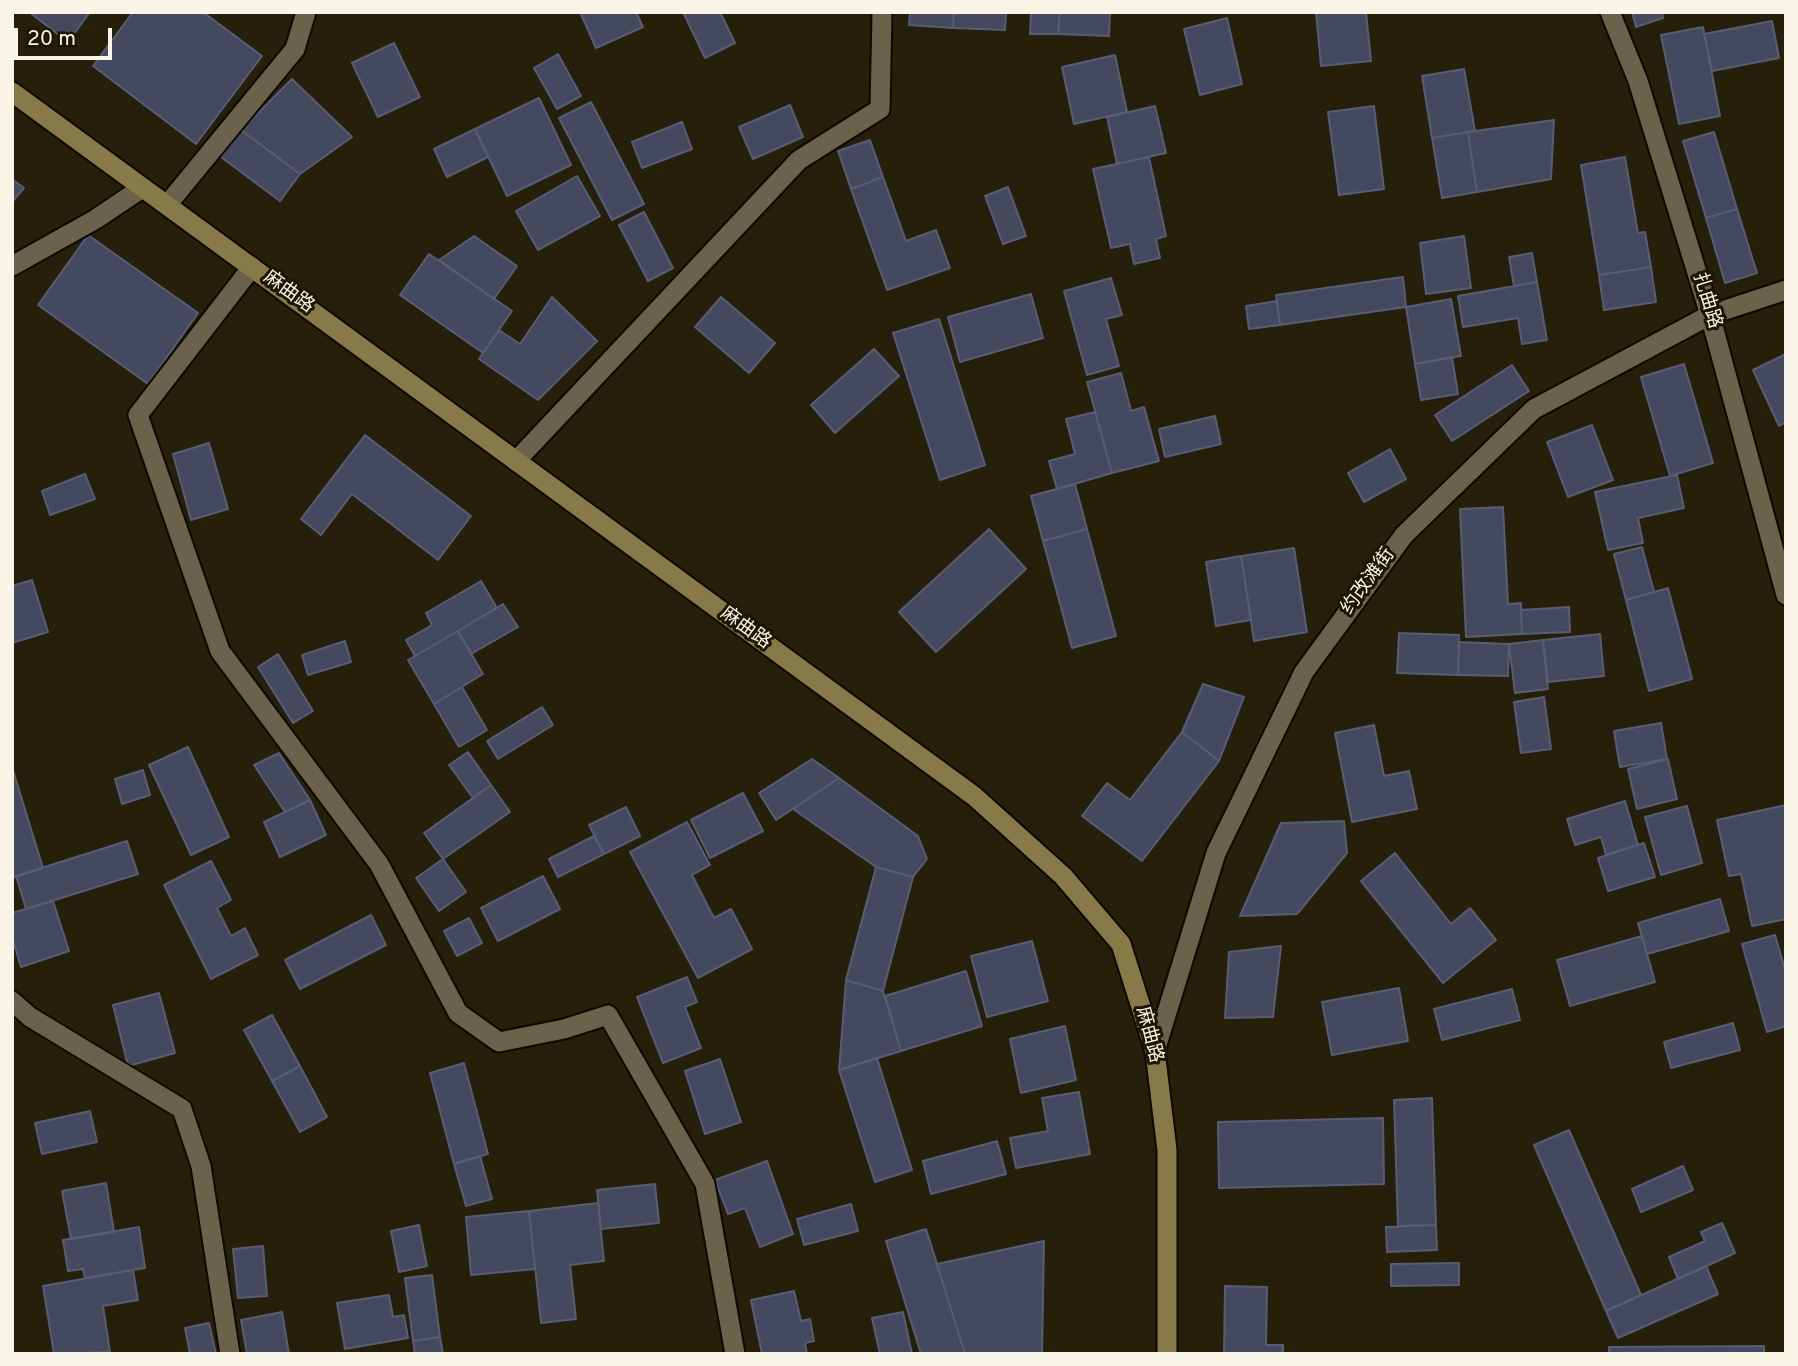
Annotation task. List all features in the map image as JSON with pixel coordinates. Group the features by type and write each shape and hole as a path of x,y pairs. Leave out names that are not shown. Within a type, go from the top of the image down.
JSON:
{"main road":[{"name":"麻曲路","path":"12,92 974,796 1063,876 1122,944 1155,1051 1167,1150 1167,1354"}],"street":[{"path":"167,205 295,49 306,12"},
{"path":"516,461 799,160 880,109 882,12"},
{"name":"扎曲路","path":"1610,12 1638,81 1710,315 1786,595"},
{"path":"12,266 96,219 142,188"},
{"path":"252,268 138,415 220,651 379,864 458,1013 499,1042 564,1029 608,1015 705,1184 735,1354"},
{"name":"约改滩街","path":"1155,1051 1222,841 1304,672 1404,535 1534,409 1710,315 1786,290"},
{"path":"12,1001 30,1017 182,1109 201,1166 230,1354"}],"building":[{"path":"29,12 90,12 68,42"},
{"path":"133,12 203,12 262,56 196,144 93,66"},
{"path":"580,12 636,12 643,27 596,48"},
{"path":"683,12 720,12 735,43 705,58"},
{"path":"910,12 954,12 953,28 909,25"},
{"path":"954,12 1006,12 1005,30 953,28"},
{"path":"1031,12 1060,12 1058,34 1030,34"},
{"path":"1060,12 1110,12 1109,36 1058,34"},
{"path":"1316,12 1366,12 1371,61 1321,66"},
{"path":"1632,12 1662,12 1663,18 1636,27"},
{"path":"1227,18 1242,84 1200,95 1184,29"},
{"path":"1772,21 1779,58 1712,71 1704,34"},
{"path":"1703,27 1720,116 1679,124 1661,35"},
{"path":"394,43 420,97 378,117 352,63"},
{"path":"558,54 581,96 557,109 534,68"},
{"path":"1115,55 1127,112 1074,124 1062,67"},
{"path":"1464,69 1475,131 1432,138 1422,76"},
{"path":"292,79 352,137 300,174 241,130"},
{"path":"539,98 571,165 507,196 475,129"},
{"path":"591,102 644,204 612,220 559,118"},
{"path":"790,105 803,137 753,159 739,127"},
{"path":"1155,106 1166,153 1117,164 1107,117"},
{"path":"1374,106 1384,189 1339,195 1328,112"},
{"path":"1554,120 1551,179 1477,192 1468,132"},
{"path":"682,122 692,149 642,168 632,142"},
{"path":"475,129 488,157 447,177 434,149"},
{"path":"241,130 300,174 280,201 221,157"},
{"path":"1468,132 1477,192 1442,198 1432,138"},
{"path":"1714,132 1737,209 1706,218 1683,141"},
{"path":"870,140 883,177 851,189 838,151"},
{"path":"1149,157 1166,236 1156,239 1160,258 1134,264 1130,244 1111,248 1093,169"},
{"path":"1625,157 1638,233 1645,232 1651,267 1599,275 1581,165"},
{"path":"577,176 600,216 538,250 516,211"},
{"path":"883,177 906,241 936,230 950,268 887,290 851,189"},
{"path":"12,179 24,188 12,202"},
{"path":"1008,187 1026,236 1003,244 985,196"},
{"path":"1737,209 1757,273 1725,283 1706,218"},
{"path":"644,212 673,268 648,281 619,225"},
{"path":"88,235 198,313 148,384 38,305"},
{"path":"474,236 517,266 494,299 439,260"},
{"path":"1464,236 1471,288 1426,294 1420,243"},
{"path":"1532,253 1537,282 1514,286 1509,257"},
{"path":"429,254 512,311 483,353 400,295"},
{"path":"1651,267 1656,302 1604,310 1599,275"},
{"path":"1403,277 1406,307 1280,325 1276,295"},
{"path":"1111,278 1122,315 1106,319 1119,366 1087,375 1064,291"},
{"path":"1537,282 1547,340 1522,344 1518,318 1463,327 1458,296"},
{"path":"1031,294 1043,338 960,362 948,317"},
{"path":"552,297 597,341 538,400 479,359 499,330 520,344"},
{"path":"721,297 775,343 749,373 695,327"},
{"path":"1451,299 1461,356 1415,364 1406,307"},
{"path":"1277,301 1280,325 1249,329 1246,306"},
{"path":"939,319 985,465 940,480 893,333"},
{"path":"874,349 899,376 835,433 811,405"},
{"path":"1786,354 1786,422 1779,426 1753,370"},
{"path":"1452,357 1458,394 1421,400 1415,364"},
{"path":"1684,364 1713,463 1670,476 1641,377"},
{"path":"1512,365 1529,391 1452,441 1435,415"},
{"path":"1121,373 1131,411 1144,407 1159,461 1112,473 1087,382"},
{"path":"1095,412 1112,473 1057,489 1049,461 1075,454 1066,419"},
{"path":"1215,416 1221,444 1165,457 1159,429"},
{"path":"1592,425 1613,480 1568,497 1547,442"},
{"path":"365,435 471,516 438,560 352,494 321,535 301,519"},
{"path":"209,443 228,509 191,520 173,454"},
{"path":"1390,449 1406,479 1364,502 1348,473"},
{"path":"85,474 95,499 50,515 42,491"},
{"path":"1677,475 1684,508 1638,518 1643,543 1608,550 1595,492"},
{"path":"1075,484 1087,529 1043,541 1031,496"},
{"path":"1503,507 1508,604 1521,603 1522,634 1466,637 1460,509"},
{"path":"989,529 1026,569 936,652 899,612"},
{"path":"1087,529 1116,636 1072,648 1043,541"},
{"path":"1642,547 1654,592 1626,600 1614,554"},
{"path":"1294,548 1307,632 1254,641 1241,556"},
{"path":"1241,556 1251,620 1216,626 1206,562"},
{"path":"32,580 48,632 12,643 12,586"},
{"path":"481,581 497,608 415,656 406,640 432,625 426,613"},
{"path":"1668,588 1692,679 1649,691 1626,600"},
{"path":"503,604 518,627 471,654 458,631"},
{"path":"1569,607 1570,632 1522,634 1521,610"},
{"path":"458,631 483,674 434,704 408,660"},
{"path":"1399,633 1459,635 1458,675 1397,673"},
{"path":"1600,634 1604,676 1548,682 1543,640"},
{"path":"1543,640 1548,689 1515,693 1509,644"},
{"path":"345,641 351,662 308,675 302,655"},
{"path":"1459,642 1509,644 1508,676 1458,675"},
{"path":"278,654 313,711 293,723 258,667"},
{"path":"1203,684 1244,697 1219,761 1182,732"},
{"path":"462,687 487,730 459,747 434,704"},
{"path":"1544,697 1551,749 1521,753 1514,702"},
{"path":"542,707 553,725 498,759 487,741"},
{"path":"1661,723 1667,759 1620,767 1614,731"},
{"path":"1374,725 1384,776 1409,771 1417,809 1352,822 1335,733"},
{"path":"1182,732 1219,761 1142,861 1082,816 1107,783 1130,800"},
{"path":"188,747 229,837 191,855 149,765"},
{"path":"468,752 491,785 473,798 449,765"},
{"path":"279,753 310,800 285,812 254,765"},
{"path":"812,759 839,778 776,820 759,793"},
{"path":"1668,759 1677,799 1637,809 1628,769"},
{"path":"12,767 43,868 12,878"},
{"path":"143,770 150,795 122,804 115,779"},
{"path":"839,778 918,836 927,859 913,877 876,867 793,809"},
{"path":"491,785 510,812 443,859 424,833"},
{"path":"743,793 763,831 710,858 691,820"},
{"path":"310,800 326,835 280,857 264,822"},
{"path":"1625,801 1638,845 1606,855 1601,837 1575,845 1567,819"},
{"path":"1786,805 1786,919 1752,926 1741,874 1729,876 1717,820"},
{"path":"1687,806 1702,863 1661,875 1645,817"},
{"path":"626,807 640,836 604,854 589,825"},
{"path":"1344,821 1347,853 1297,914 1240,916 1281,823"},
{"path":"687,822 710,865 692,875 714,918 731,909 752,949 698,978 630,852"},
{"path":"594,836 604,854 558,877 549,859"},
{"path":"127,841 138,874 26,909 16,876"},
{"path":"1644,843 1655,877 1608,891 1598,858"},
{"path":"1395,853 1451,924 1470,908 1496,940 1443,983 1361,881"},
{"path":"443,859 466,892 439,911 416,878"},
{"path":"211,861 231,900 217,908 231,936 245,928 258,955 211,979 164,885"},
{"path":"876,867 913,877 883,991 846,980"},
{"path":"543,876 560,909 498,941 481,908"},
{"path":"1720,899 1729,931 1647,954 1638,923"},
{"path":"53,901 69,951 21,967 12,937 12,913"},
{"path":"371,915 386,945 300,989 285,960"},
{"path":"469,918 482,943 457,956 444,931"},
{"path":"1775,935 1786,973 1786,1026 1767,1032 1742,944"},
{"path":"1642,936 1655,982 1570,1006 1557,960"},
{"path":"1032,941 1048,1001 987,1017 971,956"},
{"path":"1281,946 1273,1017 1225,1018 1229,952"},
{"path":"966,971 982,1026 901,1051 885,996"},
{"path":"687,977 697,1002 685,1007 701,1048 663,1063 637,997"},
{"path":"846,980 883,991 901,1051 839,1070"},
{"path":"1399,988 1408,1041 1332,1055 1322,1002"},
{"path":"1512,989 1520,1020 1442,1040 1434,1009"},
{"path":"159,993 175,1053 128,1066 113,1005"},
{"path":"272,1015 300,1066 272,1081 244,1030"},
{"path":"1733,1023 1740,1050 1671,1068 1664,1042"},
{"path":"1065,1026 1076,1080 1021,1093 1010,1039"},
{"path":"877,1058 912,1170 875,1182 839,1070"},
{"path":"720,1059 741,1122 705,1134 685,1071"},
{"path":"464,1063 488,1154 454,1164 430,1073"},
{"path":"300,1066 327,1117 300,1132 272,1081"},
{"path":"1079,1092 1090,1154 1016,1168 1010,1138 1048,1131 1042,1098"},
{"path":"1432,1098 1436,1225 1398,1226 1394,1100"},
{"path":"90,1111 97,1142 42,1154 35,1123"},
{"path":"1383,1118 1384,1184 1219,1188 1218,1122"},
{"path":"1569,1130 1641,1295 1606,1311 1534,1145"},
{"path":"997,1141 1006,1174 931,1194 923,1161"},
{"path":"480,1156 492,1199 466,1206 454,1164"},
{"path":"767,1161 793,1234 760,1247 745,1208 728,1214 715,1180"},
{"path":"1683,1166 1693,1190 1641,1212 1632,1189"},
{"path":"106,1183 114,1232 71,1239 62,1191"},
{"path":"655,1184 659,1223 601,1229 597,1190"},
{"path":"598,1203 604,1261 570,1265 576,1319 541,1323 529,1211"},
{"path":"851,1204 858,1231 804,1245 797,1219"},
{"path":"529,1211 535,1269 471,1275 466,1217"},
{"path":"1722,1223 1735,1253 1678,1279 1669,1257 1705,1241 1701,1232"},
{"path":"419,1225 427,1266 399,1272 391,1231"},
{"path":"1436,1225 1437,1250 1387,1252 1386,1227"},
{"path":"139,1227 145,1268 85,1278 83,1269 68,1271 63,1240"},
{"path":"926,1229 965,1354 921,1354 886,1241"},
{"path":"1044,1241 1042,1354 965,1354 937,1264"},
{"path":"263,1246 267,1296 238,1298 233,1249"},
{"path":"1459,1263 1459,1285 1391,1286 1391,1264"},
{"path":"1706,1266 1718,1294 1618,1338 1606,1311"},
{"path":"133,1270 138,1300 103,1306 110,1352 54,1354 43,1286"},
{"path":"432,1275 440,1337 413,1341 405,1278"},
{"path":"1225,1286 1267,1287 1266,1345 1283,1345 1283,1354 1224,1354"},
{"path":"794,1291 801,1321 810,1319 814,1341 805,1343 807,1354 762,1354 751,1300"},
{"path":"389,1295 393,1317 404,1315 408,1338 345,1349 337,1303"},
{"path":"282,1312 289,1354 247,1354 241,1320"},
{"path":"903,1312 912,1354 880,1354 872,1318"},
{"path":"209,1323 216,1354 190,1354 185,1328"},
{"path":"440,1337 443,1354 415,1354 413,1341"},
{"path":"1764,1346 1764,1354 1609,1354 1609,1347"}]}
